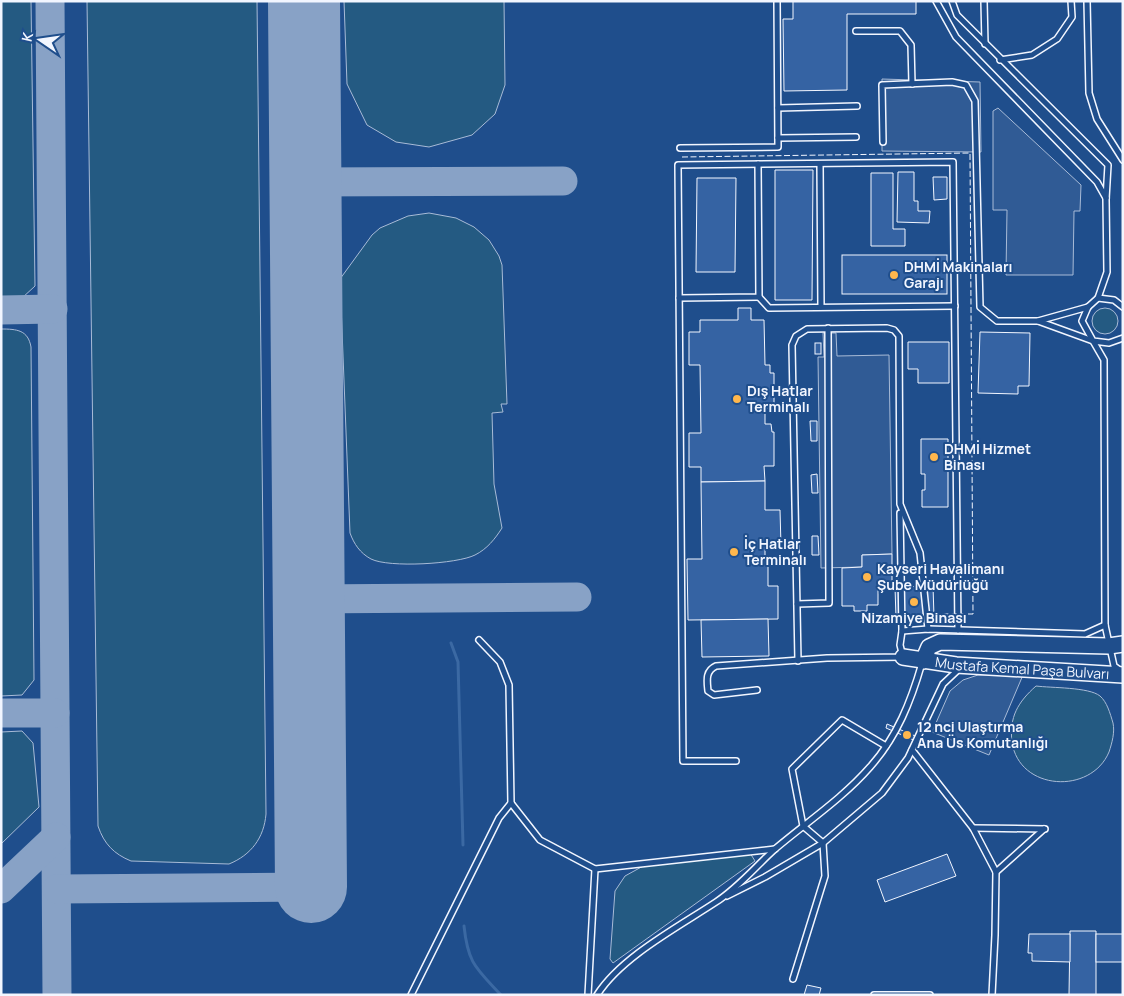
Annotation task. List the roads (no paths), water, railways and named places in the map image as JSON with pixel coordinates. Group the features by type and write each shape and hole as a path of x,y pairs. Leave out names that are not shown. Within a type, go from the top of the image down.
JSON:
{"main road":[{"name":"Mustafa Kemal Paşa Bulvarı","path":"923,661 929,647 940,642 1116,645"},
{"name":"Mustafa Kemal Paşa Bulvarı","path":"903,656 923,661 963,666 1123,673"}],"lane":[{"path":"680,148 778,147 777,1"},
{"path":"936,1 956,37 1097,182 1106,199"},
{"path":"952,1 956,15 1108,165 1106,199 1107,272 1098,298 1088,307 1082,321 1104,360 1105,625 1116,645 1114,666 1123,673"},
{"path":"984,1 985,44"},
{"path":"1000,60 1032,55 1057,39 1072,17 1071,1"},
{"path":"1086,1 1089,93 1097,119 1123,160"},
{"path":"856,31 900,31 911,45 912,84"},
{"path":"883,142 882,85 952,82 966,85 975,101 980,307 997,320 1038,321 1088,307"},
{"path":"778,108 857,106"},
{"path":"778,138 856,137"},
{"path":"736,761 683,762 678,165 953,162 958,630"},
{"path":"758,164 759,297 769,308 955,306"},
{"path":"820,164 821,308"},
{"path":"679,298 759,297"},
{"path":"1098,298 1114,300 1123,307"},
{"path":"1038,321 1093,341 1109,344 1123,338"},
{"path":"797,604 829,603 828,328"},
{"path":"757,690 714,695 708,691 707,675 716,666 798,661 827,658 903,656 900,645 902,631 899,336 894,330 887,328 803,330 796,336 792,345 798,661"},
{"path":"900,504 906,524 920,553 928,628"},
{"path":"902,631 928,628 1085,634 1105,625"},
{"path":"479,640 500,662 509,685 511,803 540,840 595,868 776,849"},
{"path":"722,898 776,849 858,780 886,746 906,711 923,661"},
{"path":"597,995 624,964 722,898 773,873 823,843 882,792 901,769 912,750 943,684 963,666"},
{"path":"793,979 825,876 823,843 803,826 792,769 842,720 886,746"},
{"path":"912,750 972,828 996,872 992,995"},
{"path":"411,995 499,818 511,803"},
{"path":"972,828 1045,829 996,872"},
{"path":"588,995 595,868"},
{"path":"874,995 930,995"}],"waterway":[{"path":"451,643 458,662 463,845"},
{"path":"464,926 468,949 475,965 501,995"}],"place":[{"name":"DHMİ Makinaları Garajı","path":"894,275"},
{"name":"Dış Hatlar Terminalı","path":"737,399"},
{"name":"DHMİ Hizmet Binası","path":"934,457"},
{"name":"İç Hatlar Terminalı","path":"734,552"},
{"name":"Kayseri Havalimanı Şube Müdürlüğü","path":"867,577"},
{"name":"Nizamiye Binası","path":"914,602"},
{"name":"12 nci Ulaştırma Ana Üs Komutanlığı","path":"907,735"}]}
